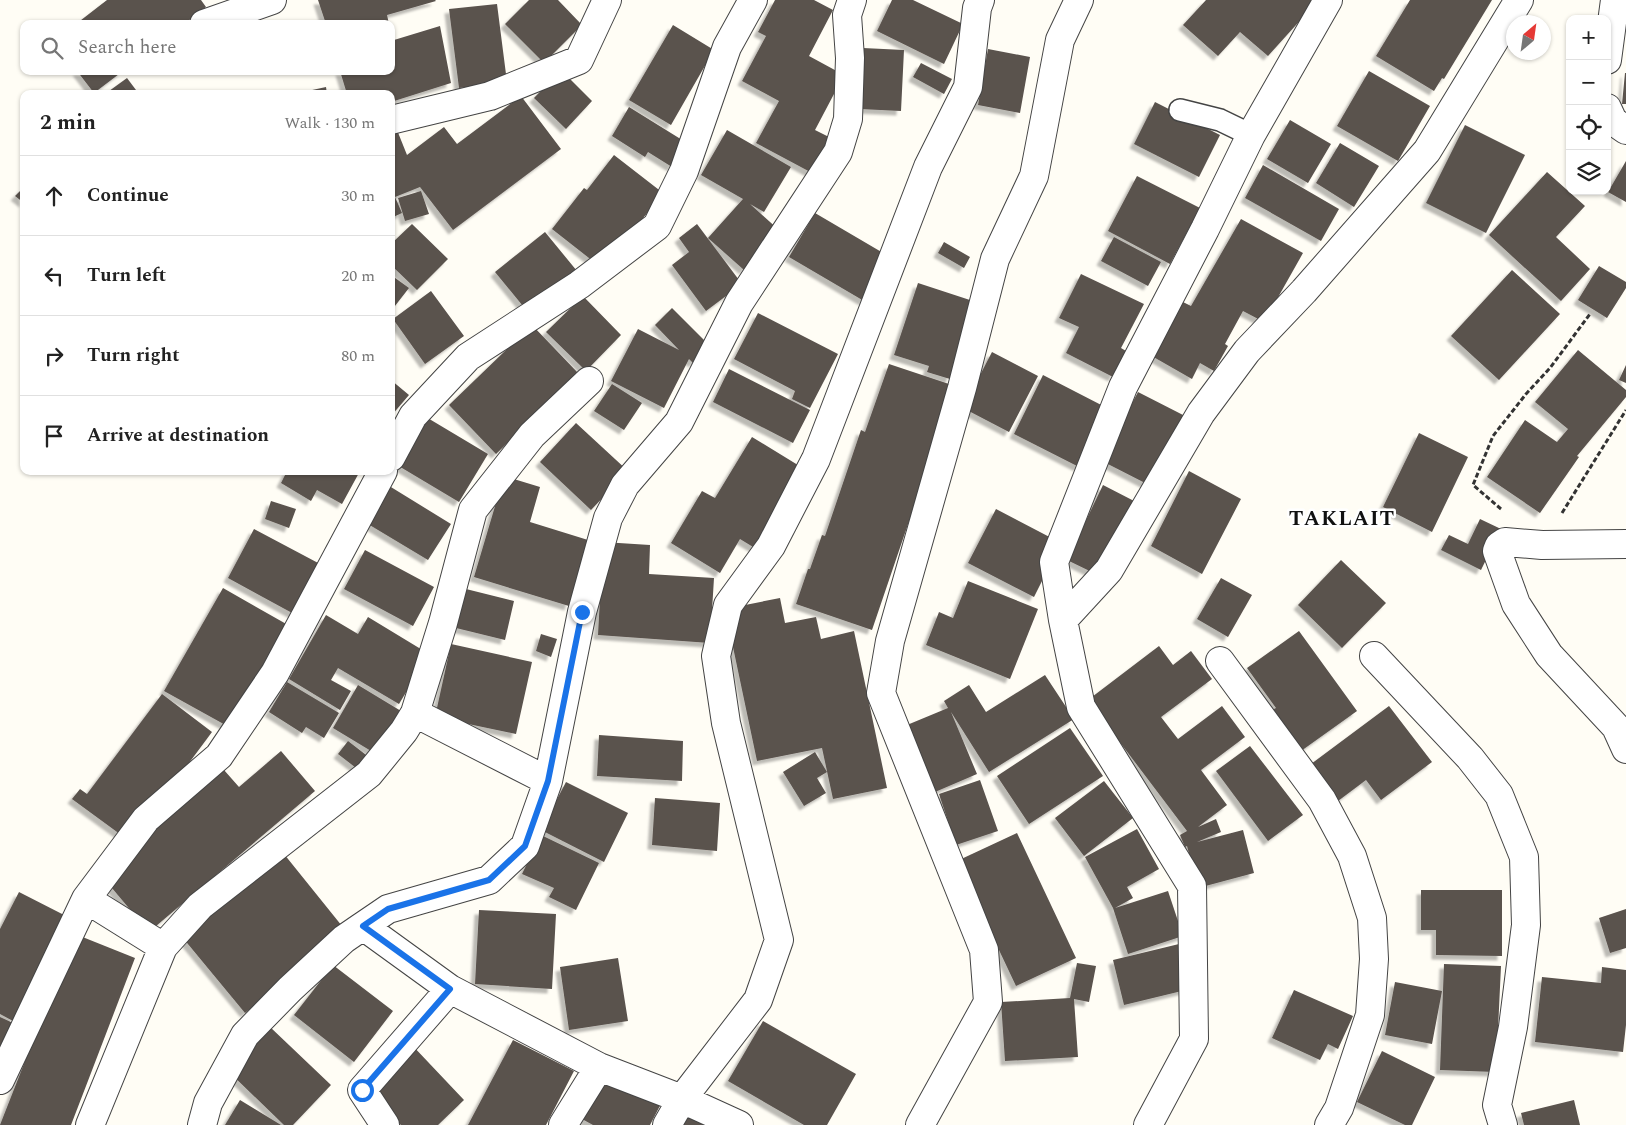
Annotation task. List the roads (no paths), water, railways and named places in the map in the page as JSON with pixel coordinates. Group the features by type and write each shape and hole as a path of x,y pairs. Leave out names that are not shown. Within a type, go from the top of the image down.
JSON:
{"street":[{"path":"395,119 490,96 579,60 607,0"},
{"path":"395,450 413,416 468,357 580,285 657,226 684,171 726,47 753,0"},
{"path":"202,1125 208,1102 245,1035 290,989 344,939 388,909 489,880 525,846 548,781 582,612 608,518 625,485 679,422 739,303 838,152 848,118 850,58 847,15 852,0"},
{"path":"667,1125 682,1099 758,1000 778,940 726,723 716,656 728,605 771,546 816,459 854,365 928,167 968,87 977,8 980,0"},
{"path":"920,1125 988,1002 984,950 881,693 890,641 962,388 994,259 1034,176 1060,40 1078,0"},
{"path":"1148,1125 1194,1039 1192,886 1081,707 1063,620 1054,562 1123,387 1205,229 1251,135 1328,0"},
{"path":"1063,620 1109,570 1201,413 1247,351 1304,291 1427,151 1519,0"},
{"path":"1611,30 1615,0"},
{"path":"215,20 268,1"},
{"path":"1611,117 1613,121 1626,130"},
{"path":"90,1125 163,947 200,906 369,774 404,732 415,713 443,623 473,510 532,435 589,381"},
{"path":"0,1080 86,899 146,819 219,756 275,673 381,475"},
{"path":"1626,544 1542,545 1505,542 1499,546 1497,552 1516,604 1550,656 1616,727 1626,748"},
{"path":"1374,656 1470,758 1499,795 1524,857 1526,925 1513,1027 1497,1105 1503,1125"},
{"path":"1220,661 1322,800 1352,856 1372,918 1374,959 1370,1015 1339,1108 1329,1125"},
{"path":"415,713 548,781"},
{"path":"86,899 163,947"},
{"path":"363,926 450,989 600,1067 682,1099 739,1125"},
{"path":"385,1125 362,1090 450,989"},
{"path":"562,1125 600,1067"}],"lane":[{"path":"1180,110 1220,120 1251,135"}],"district":[{"name":"TAKLAIT","path":"1342,519"}]}
